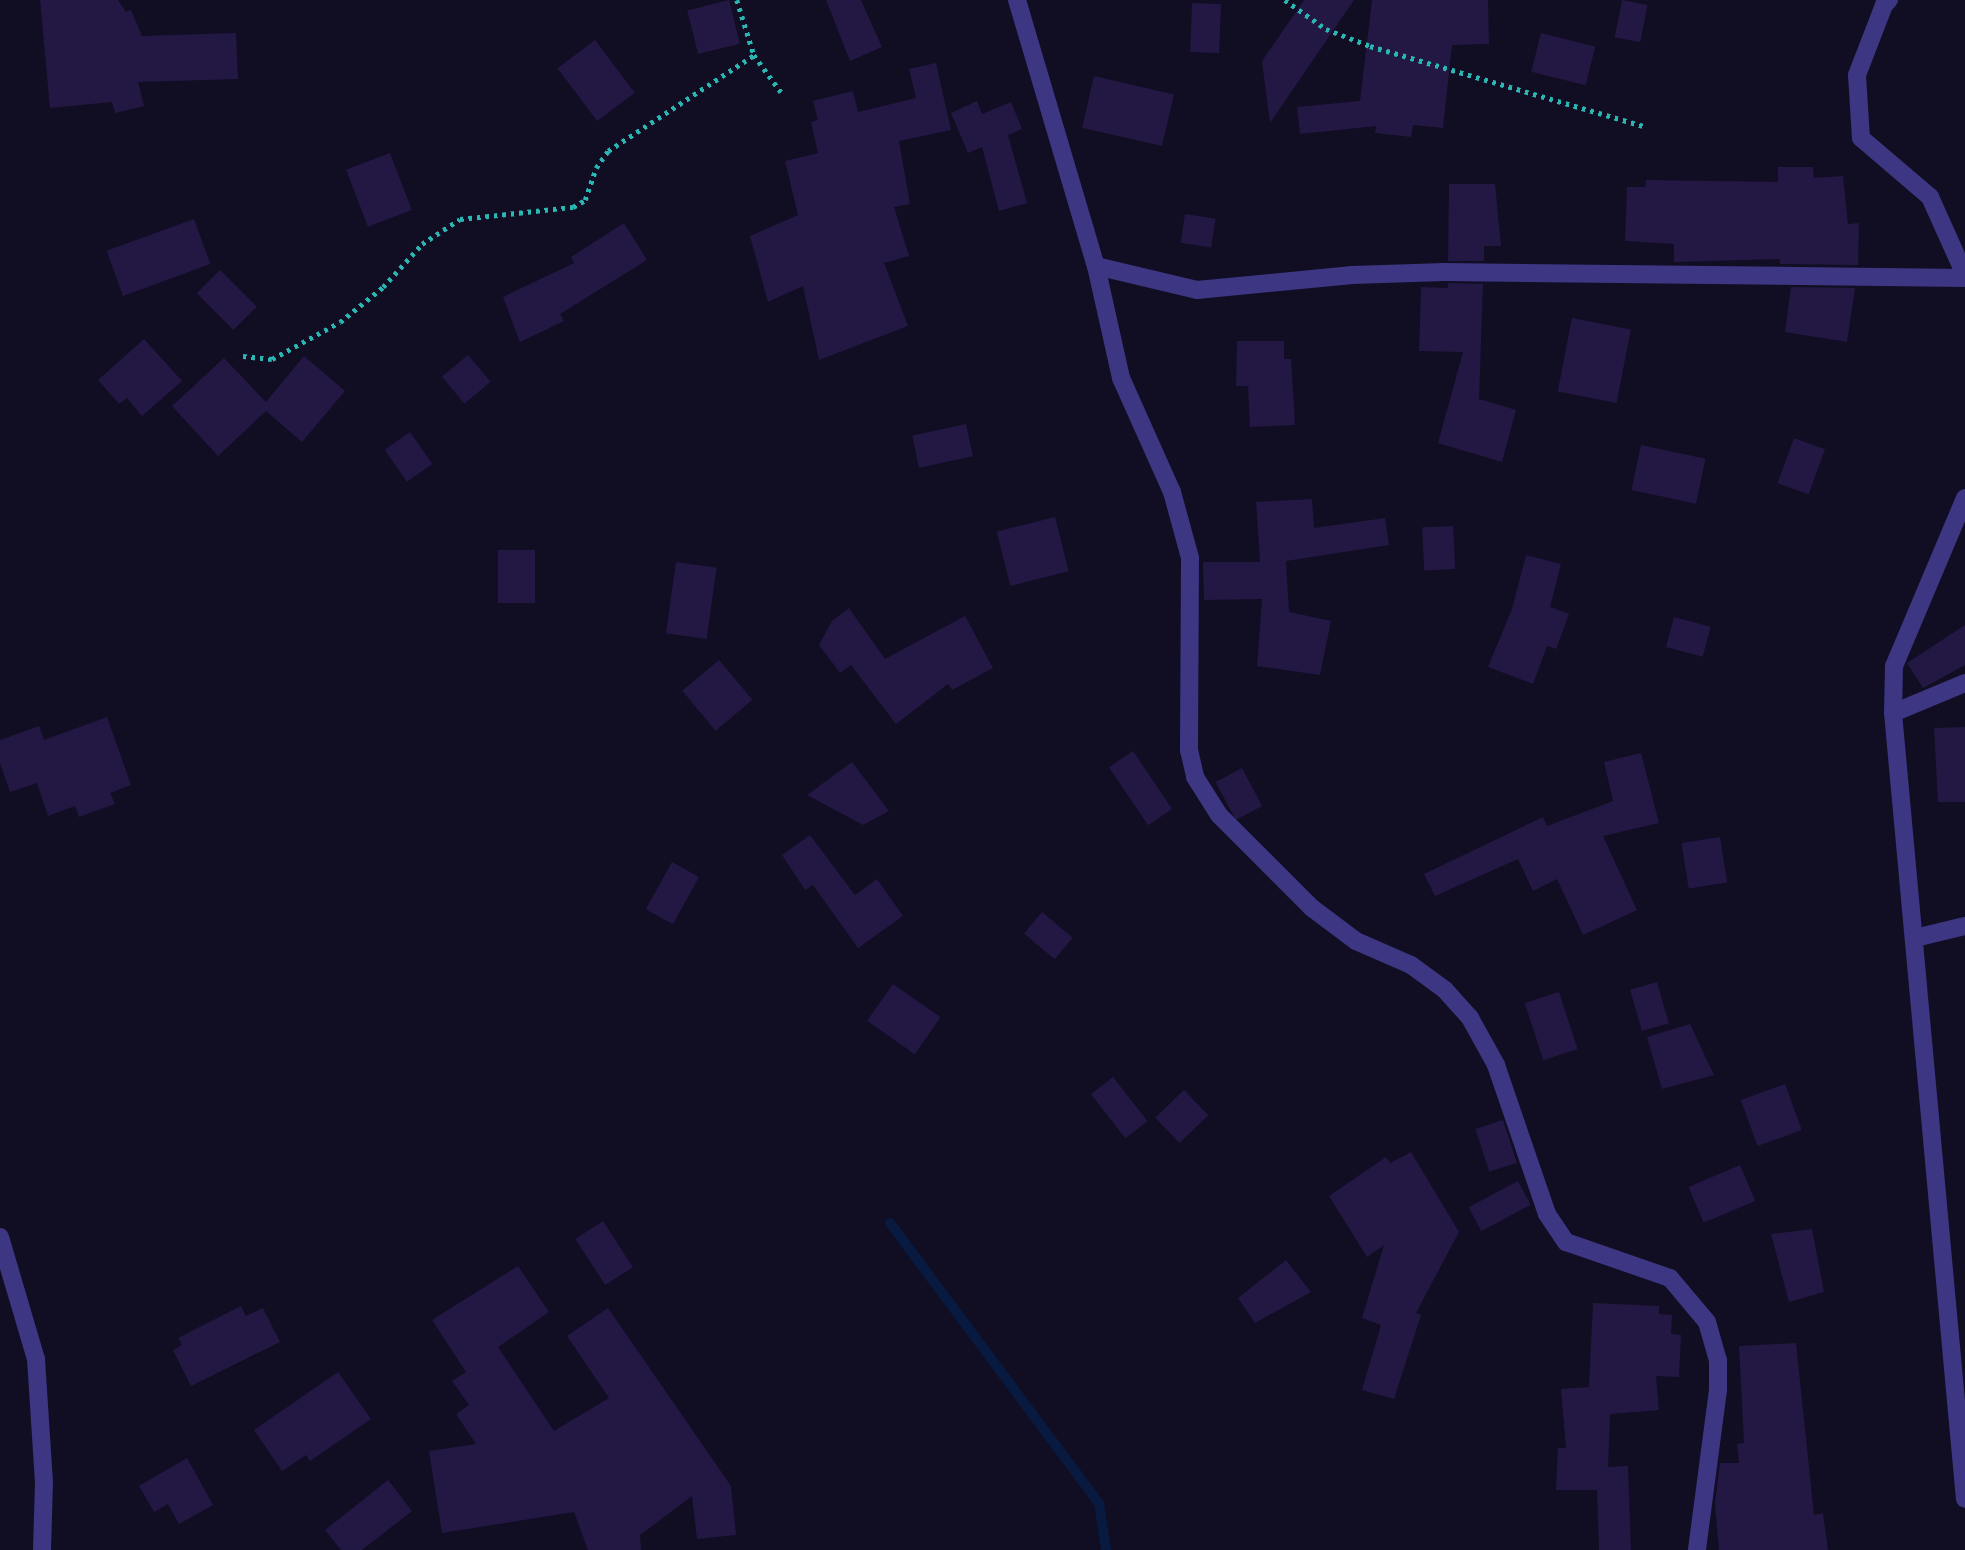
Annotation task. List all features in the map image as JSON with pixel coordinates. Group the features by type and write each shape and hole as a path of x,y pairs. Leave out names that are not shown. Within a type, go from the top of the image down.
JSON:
{"street":[{"path":"1017,0 1096,266 1121,378 1172,492 1190,558 1189,750 1195,777 1219,815 1312,908 1356,941 1411,965 1445,990 1470,1018 1496,1065 1547,1214 1566,1242 1670,1278 1707,1322 1718,1360 1717,1390 1697,1550"},
{"path":"1096,266 1197,290 1352,275 1444,272 1965,276 1930,197 1861,138 1857,75 1884,5 1889,0"},
{"path":"1965,498 1894,667 1893,713 1900,768 1903,851 1915,938 1959,1387 1965,1499"},
{"path":"1893,713 1965,683"},
{"path":"1915,938 1965,926"},
{"path":"0,1237 36,1359 43,1468 42,1550"}],"path":[{"path":"737,0 754,55 781,92"},
{"path":"1285,0 1326,29 1370,46 1644,126"},
{"path":"243,356 272,359 340,322 383,287 422,244 460,219 573,207 585,200 596,167 608,151 754,55"}],"building":[{"path":"40,0 118,0 126,12 131,10 142,36 236,33 238,79 138,82 144,106 115,113 112,102 50,108"},
{"path":"729,0 740,44 698,54 687,10"},
{"path":"826,0 861,0 882,47 850,61"},
{"path":"1304,0 1354,0 1270,123 1262,61"},
{"path":"1372,0 1488,0 1489,44 1452,45 1443,128 1413,125 1411,137 1375,133 1376,126 1300,134 1297,107 1360,101"},
{"path":"1622,0 1648,5 1640,42 1615,37"},
{"path":"1192,3 1221,4 1219,53 1190,52"},
{"path":"1541,33 1595,47 1586,85 1531,72"},
{"path":"595,40 635,93 597,121 557,68"},
{"path":"936,63 951,130 899,141 910,204 894,207 909,256 884,263 908,326 819,360 803,286 768,302 750,236 798,215 785,161 818,153 811,122 818,120 813,101 853,91 858,112 916,98 909,69"},
{"path":"1094,76 1174,94 1162,146 1082,128"},
{"path":"977,101 982,114 1011,102 1022,129 1008,135 1027,203 999,211 982,147 968,153 951,113"},
{"path":"390,153 412,210 368,227 346,170"},
{"path":"1778,167 1813,167 1814,178 1843,176 1848,224 1859,223 1858,265 1780,264 1780,259 1674,262 1674,244 1625,241 1627,187 1645,187 1646,180 1778,182"},
{"path":"1449,184 1495,184 1501,246 1484,246 1484,261 1448,261"},
{"path":"1185,214 1216,219 1211,247 1180,243"},
{"path":"194,219 210,264 123,296 107,251"},
{"path":"624,223 647,260 560,314 564,321 520,342 503,297 574,263 571,257"},
{"path":"220,270 257,307 233,330 197,293"},
{"path":"1448,283 1483,284 1479,399 1516,410 1502,462 1438,443 1463,352 1419,351 1421,287 1448,288"},
{"path":"1791,287 1855,288 1847,342 1785,332"},
{"path":"1572,318 1631,329 1617,403 1558,392"},
{"path":"144,339 182,381 142,416 127,398 119,404 98,380"},
{"path":"1237,341 1284,341 1284,359 1291,359 1295,425 1250,427 1248,386 1236,386"},
{"path":"468,355 490,382 464,404 442,377"},
{"path":"304,356 345,391 302,442 266,411 218,456 172,406 224,358 266,402"},
{"path":"966,424 973,456 919,468 912,435"},
{"path":"410,432 432,464 407,482 385,450"},
{"path":"1794,438 1825,449 1809,494 1778,483"},
{"path":"1641,445 1706,459 1696,504 1631,490"},
{"path":"1312,499 1314,528 1385,518 1389,545 1286,561 1289,612 1331,621 1320,675 1257,666 1262,599 1204,600 1203,562 1260,562 1256,502"},
{"path":"1055,517 1069,571 1010,586 997,532"},
{"path":"1453,526 1455,569 1424,571 1422,528"},
{"path":"498,550 535,550 535,603 498,603"},
{"path":"1526,555 1561,564 1550,607 1569,614 1556,649 1547,646 1533,684 1488,667 1512,609"},
{"path":"676,562 717,568 707,639 666,633"},
{"path":"849,608 885,659 965,616 993,668 952,690 948,684 896,724 851,665 840,673 819,645 832,621"},
{"path":"1674,617 1711,627 1703,657 1666,647"},
{"path":"1965,625 1965,665 1923,688 1907,663"},
{"path":"719,660 752,700 716,731 682,691"},
{"path":"107,717 131,785 110,793 115,804 79,817 75,806 48,816 37,783 10,792 0,763 0,740 39,726 44,740"},
{"path":"1965,727 1965,802 1938,802 1934,728"},
{"path":"1133,751 1172,809 1148,825 1109,767"},
{"path":"1641,753 1659,823 1603,836 1637,910 1583,935 1557,879 1533,891 1518,859 1435,896 1424,874 1543,817 1547,826 1613,801 1604,762"},
{"path":"852,762 889,811 863,825 807,795"},
{"path":"1242,768 1262,806 1236,820 1216,782"},
{"path":"810,835 855,895 877,879 903,916 858,948 813,885 805,890 782,855"},
{"path":"1720,837 1727,882 1689,889 1681,843"},
{"path":"672,862 699,877 673,924 646,909"},
{"path":"1042,912 1073,938 1055,959 1024,933"},
{"path":"1657,982 1669,1023 1642,1031 1630,990"},
{"path":"893,984 941,1017 915,1054 867,1021"},
{"path":"1559,992 1578,1049 1543,1060 1525,1003"},
{"path":"1690,1024 1714,1075 1662,1089 1647,1037"},
{"path":"1113,1077 1147,1121 1125,1138 1091,1094"},
{"path":"1785,1084 1802,1130 1758,1146 1741,1100"},
{"path":"1184,1090 1208,1115 1180,1143 1155,1118"},
{"path":"1503,1120 1517,1163 1489,1172 1475,1129"},
{"path":"1411,1152 1459,1232 1416,1313 1421,1315 1394,1399 1362,1390 1381,1325 1362,1318 1384,1245 1367,1257 1329,1196 1386,1157 1390,1163"},
{"path":"1740,1165 1755,1201 1704,1223 1688,1187"},
{"path":"1518,1181 1531,1205 1481,1231 1469,1207"},
{"path":"603,1221 633,1267 605,1285 575,1239"},
{"path":"1812,1229 1824,1292 1789,1302 1771,1234"},
{"path":"1286,1260 1311,1292 1255,1323 1238,1298"},
{"path":"518,1266 549,1312 498,1347 554,1431 609,1398 567,1336 608,1308 731,1486 736,1535 697,1539 692,1496 640,1535 641,1550 588,1550 574,1512 442,1533 429,1451 476,1444 456,1414 469,1405 452,1381 466,1372 432,1320"},
{"path":"1593,1303 1659,1306 1659,1314 1672,1315 1671,1334 1681,1335 1679,1377 1656,1376 1659,1410 1610,1414 1608,1467 1628,1466 1631,1550 1599,1550 1597,1490 1556,1490 1558,1448 1566,1448 1561,1389 1589,1387"},
{"path":"241,1306 246,1316 263,1308 280,1342 191,1386 173,1350 182,1345 178,1338"},
{"path":"1796,1343 1814,1515 1823,1513 1828,1550 1719,1550 1715,1504 1720,1463 1739,1463 1737,1444 1744,1443 1739,1346"},
{"path":"338,1372 371,1419 310,1461 306,1455 282,1471 254,1430"},
{"path":"187,1458 213,1505 179,1524 168,1504 154,1512 139,1486"},
{"path":"388,1480 412,1511 362,1550 341,1550 325,1530"}],"waterway":[{"path":"890,1223 1099,1503 1106,1550"}]}
